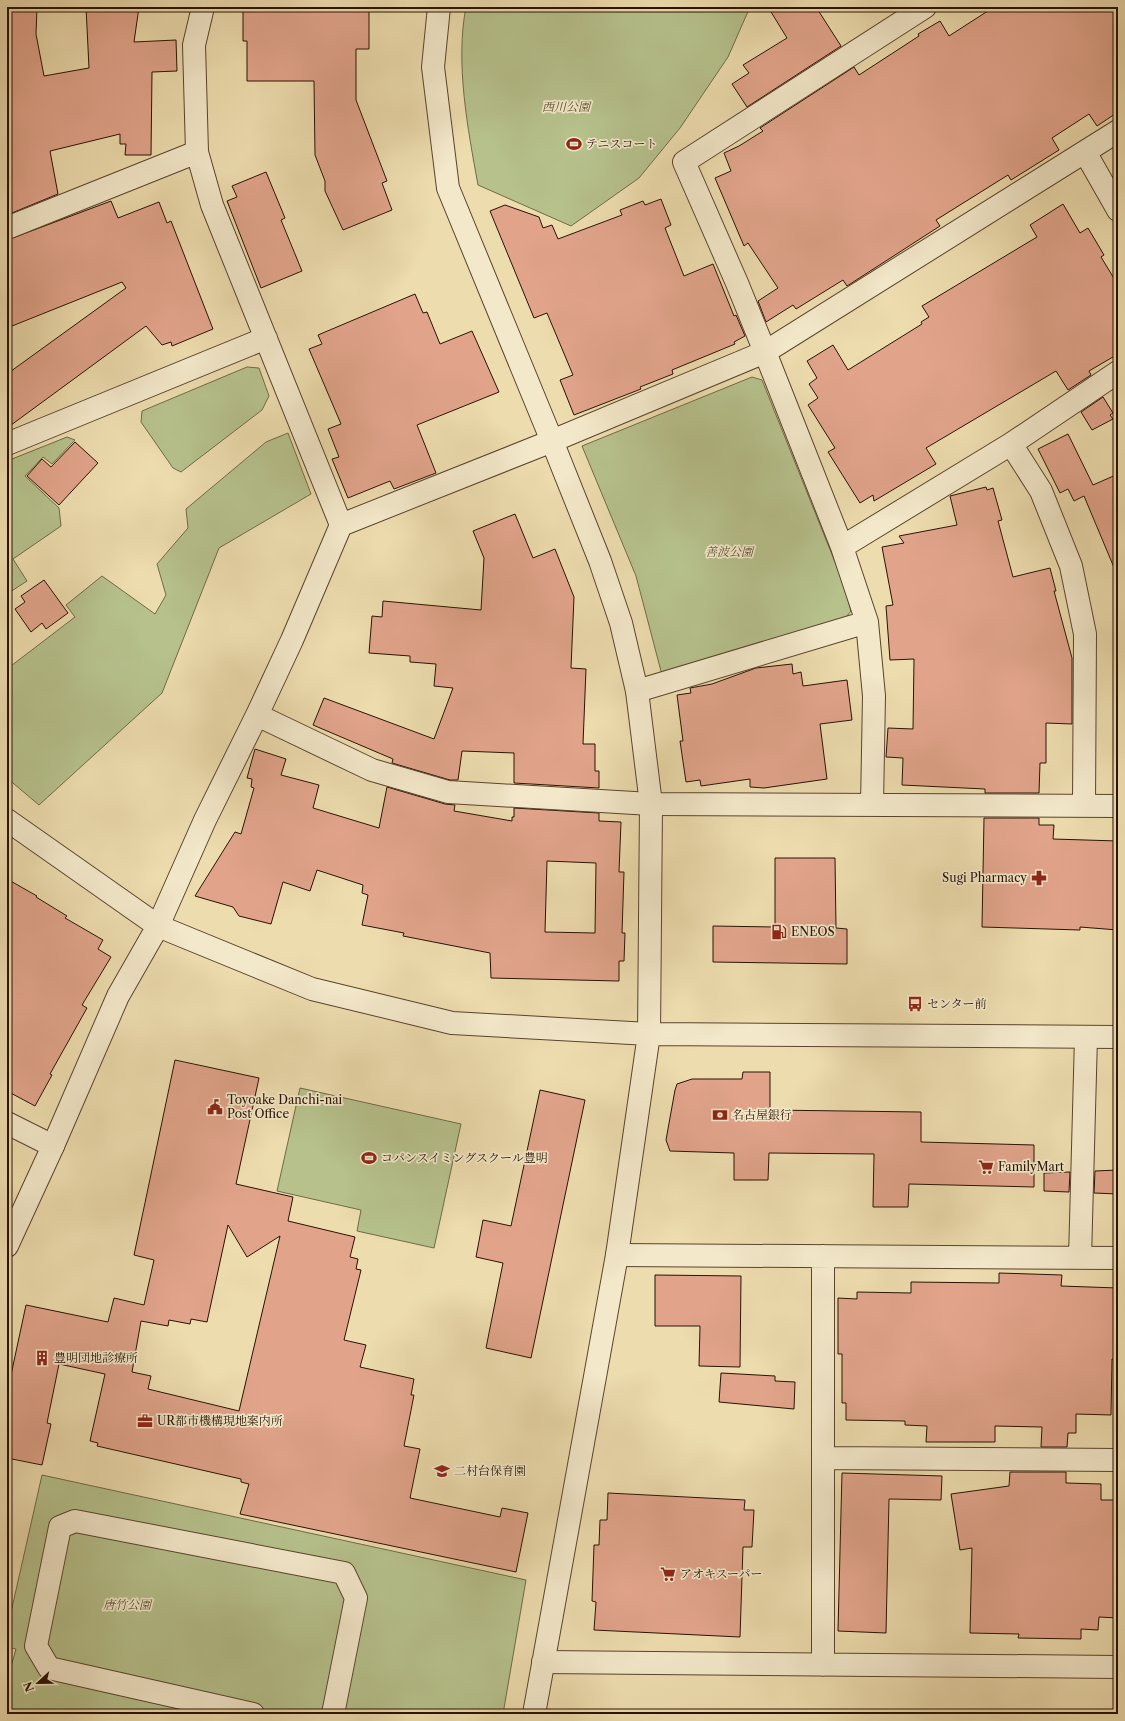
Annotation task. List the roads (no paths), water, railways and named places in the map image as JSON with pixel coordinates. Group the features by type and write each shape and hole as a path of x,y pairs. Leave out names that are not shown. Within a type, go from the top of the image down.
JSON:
{"street":[{"path":"202,7 194,45 197,152 212,205 342,525"},
{"path":"439,7 433,67 448,188 600,560 621,624 637,691 651,804 649,1034 617,1254 534,1714"},
{"path":"872,805 874,696 867,622 842,547 765,352 737,283 684,162 925,7"},
{"path":"7,1246 53,1146 118,996 158,926 205,820 257,715 342,525 552,441 765,352 1118,131"},
{"path":"7,228 197,152"},
{"path":"1085,152 1118,210"},
{"path":"7,444 266,338"},
{"path":"842,547 1011,444 1118,372"},
{"path":"1011,444 1042,492 1071,566 1084,627 1084,806"},
{"path":"637,691 867,622"},
{"path":"257,715 372,770 448,792 651,804 1118,806"},
{"path":"7,820 158,926 312,989 446,1022 649,1034 1118,1038"},
{"path":"1080,1258 1086,1037"},
{"path":"7,1123 53,1146"},
{"path":"617,1254 1118,1258"},
{"path":"823,1665 824,1256"},
{"path":"823,1458 1118,1460"},
{"path":"253,1714 49,1668 36,1646 60,1527 75,1521 344,1573 356,1598 333,1714"},
{"path":"543,1662 1118,1667"}],"place":[{"name":"テニスコート","path":"574,144"},
{"name":"Sugi Pharmacy","path":"1039,878"},
{"name":"ENEOS","path":"779,932"},
{"name":"センター前","path":"915,1004"},
{"name":"Toyoake Danchi-nai Post Office","path":"215,1107"},
{"name":"名古屋銀行","path":"720,1115"},
{"name":"コパンスイミングスクール豊明","path":"369,1158"},
{"name":"FamilyMart","path":"986,1167"},
{"name":"豊明団地診療所","path":"42,1358"},
{"name":"UR都市機構現地案内所","path":"145,1421"},
{"name":"二村台保育園","path":"442,1471"},
{"name":"アオキスーパー","path":"668,1574"}],"park label":[{"name":"西川公園","path":"566,107"},
{"name":"善波公園","path":"729,552"},
{"name":"唐竹公園","path":"127,1605"}]}
